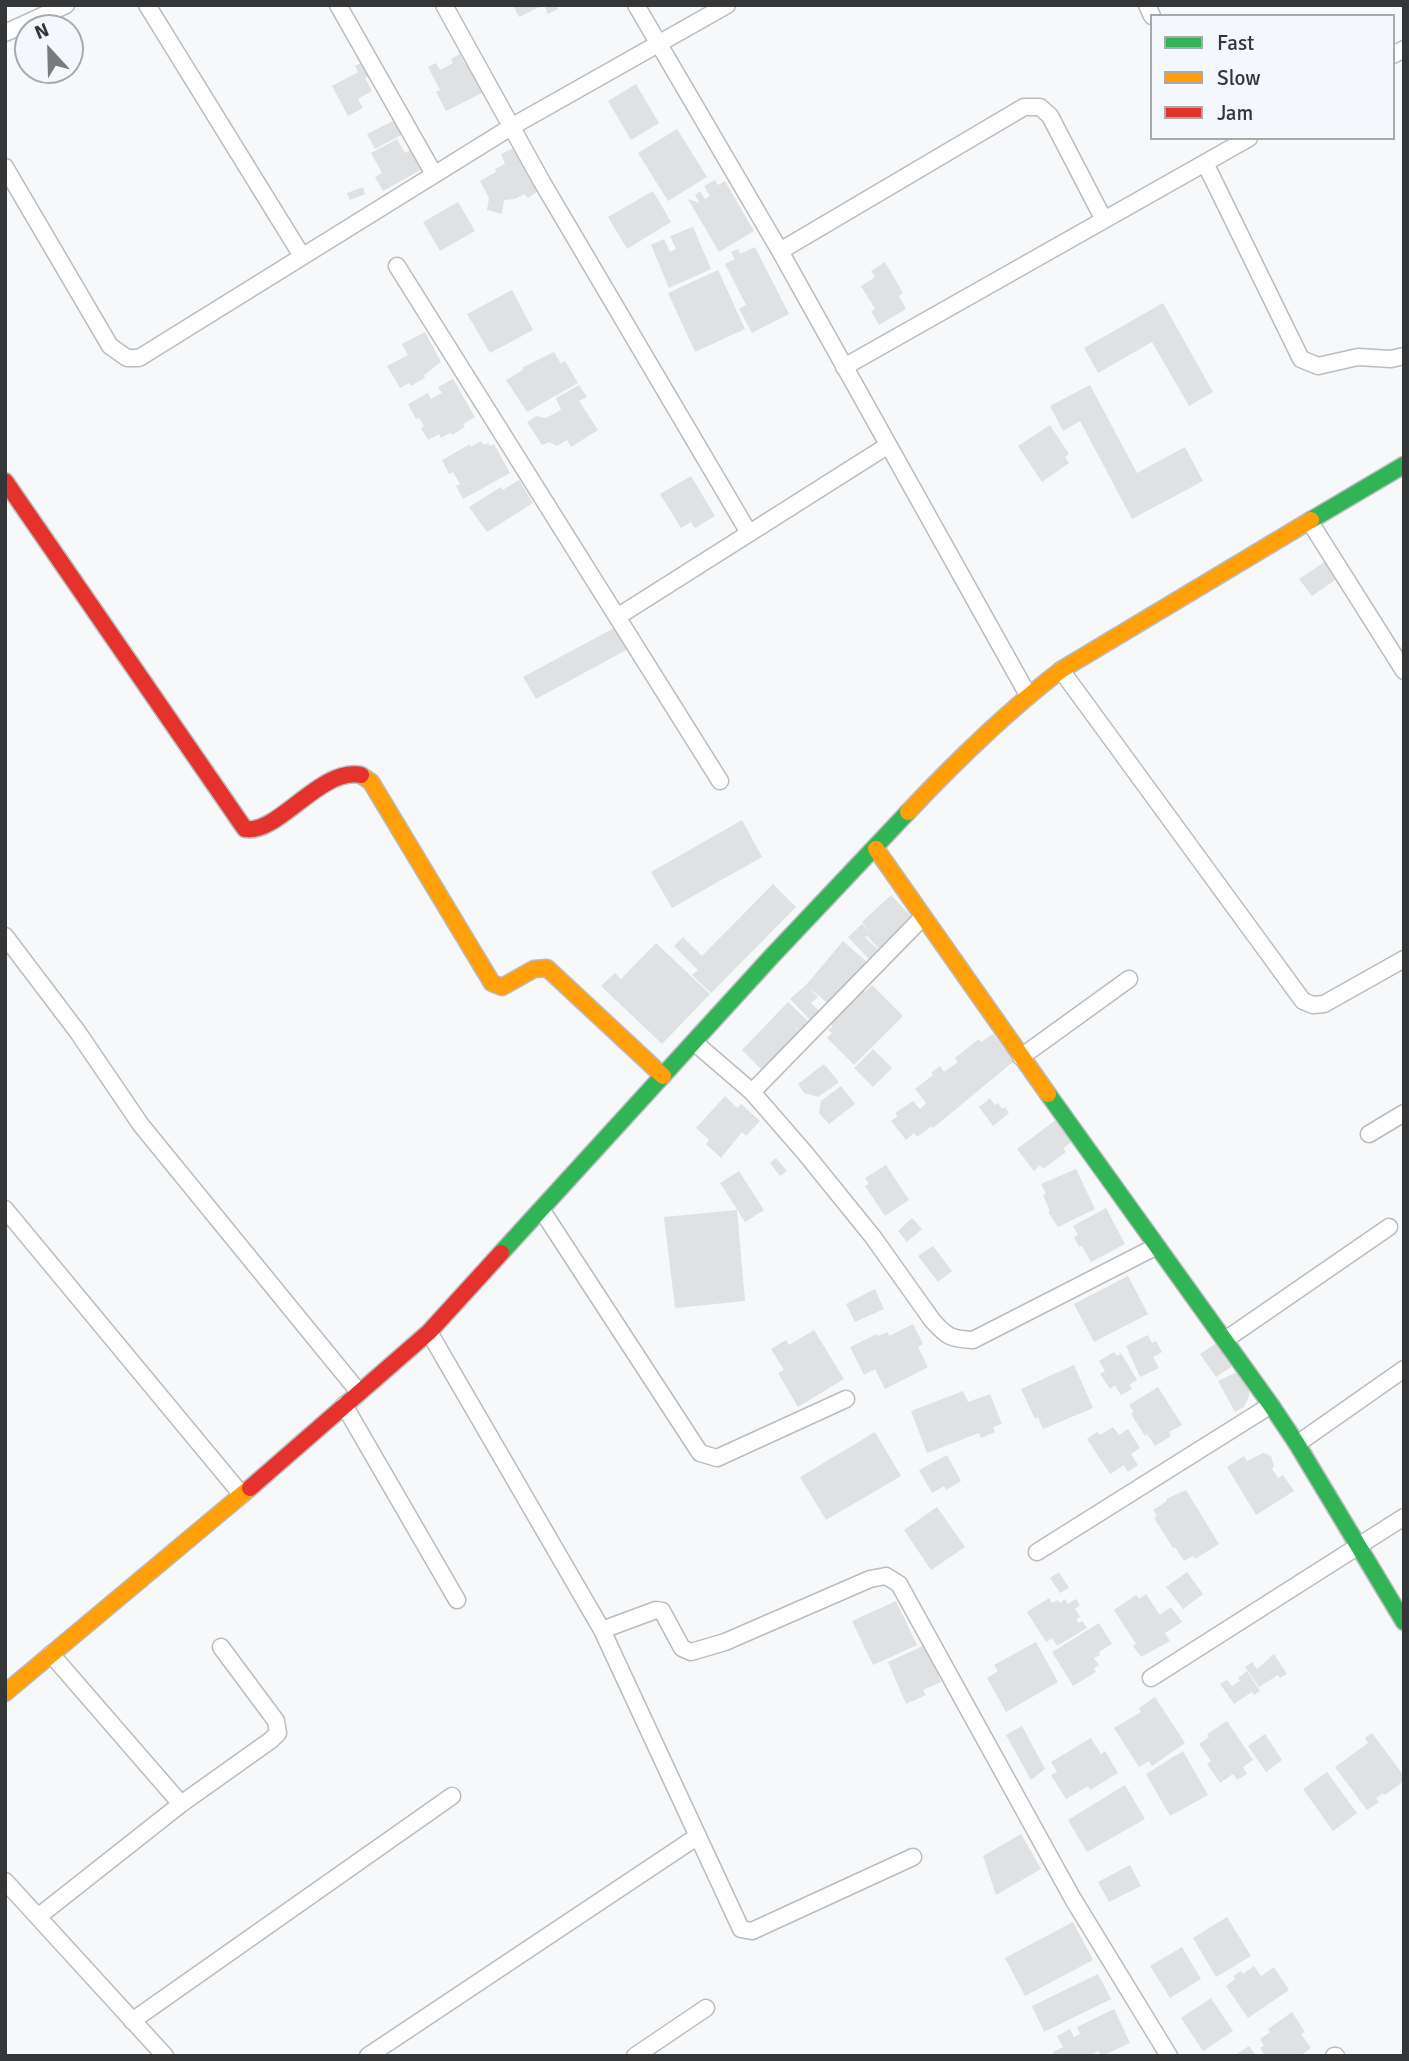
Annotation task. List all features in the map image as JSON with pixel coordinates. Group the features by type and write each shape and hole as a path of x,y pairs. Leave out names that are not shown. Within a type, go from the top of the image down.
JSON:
{"street":[{"path":"5,33 66,5"},
{"path":"147,5 302,256"},
{"path":"338,5 434,174"},
{"path":"444,5 511,127 749,533"},
{"path":"636,5 779,251 1028,695"},
{"path":"5,167 110,346 127,358 139,358 511,127 727,5"},
{"path":"779,251 1024,107 1040,107 1050,116 1104,220"},
{"path":"844,367 1205,163 1223,145 1242,140"},
{"path":"1205,163 1301,359 1318,366 1357,358 1391,359 1404,356"},
{"path":"397,266 720,781"},
{"path":"617,617 887,446"},
{"path":"5,1693 242,1495 358,1391 429,1332 965,751 1028,695 1061,670 1404,465"},
{"path":"5,481 245,829 251,830 264,825 348,774 361,774 370,782 492,983 502,987 534,969 547,968 663,1076"},
{"path":"1310,522 1404,671"},
{"path":"1061,670 1303,1001 1312,1005 1324,1004 1404,959"},
{"path":"876,849 1021,1057 1271,1405 1404,1622"},
{"path":"752,1091 923,917"},
{"path":"5,936 77,1031 141,1125 358,1391"},
{"path":"1021,1057 1129,979"},
{"path":"694,1042 752,1091 873,1237 932,1320 943,1333 954,1339 973,1340 1157,1246"},
{"path":"1369,1134 1404,1113"},
{"path":"5,1209 242,1495"},
{"path":"541,1209 700,1453 717,1458 846,1399"},
{"path":"1225,1340 1389,1227"},
{"path":"429,1332 602,1630 741,1929 752,1931 912,1857"},
{"path":"1297,1444 1404,1369"},
{"path":"344,1405 457,1600"},
{"path":"1037,1552 1271,1405"},
{"path":"1151,1678 1404,1517"},
{"path":"602,1630 650,1611 662,1611 682,1648 691,1652 738,1637 870,1579 886,1576 899,1584 1073,1899 1169,2056"},
{"path":"39,1916 181,1804 278,1733 276,1721 221,1647"},
{"path":"51,1654 181,1804"},
{"path":"132,2021 452,1796"},
{"path":"368,2056 698,1836"},
{"path":"5,1881 165,2056"},
{"path":"635,2056 706,2008"}],"building":[{"path":"513,5 544,5 519,17"},
{"path":"544,5 556,5 558,9 548,14"},
{"path":"460,54 465,64 470,61 484,92 446,111 436,92 440,90 428,67 436,63 440,70 453,63 451,59"},
{"path":"363,62 370,76 365,78 372,91 358,99 363,108 348,116 332,86 358,72 355,66"},
{"path":"636,84 659,123 631,140 608,101"},
{"path":"395,120 403,134 375,149 367,134"},
{"path":"677,129 707,177 668,201 638,153"},
{"path":"397,139 405,153 416,148 426,167 383,191 375,177 382,173 371,153"},
{"path":"514,148 541,189 528,198 524,194 515,199 504,200 502,214 487,210 489,198 480,181 505,164 501,154"},
{"path":"715,180 718,185 725,181 754,231 719,252 688,199 700,203 695,195 700,191 705,199 710,196 704,186"},
{"path":"363,187 365,194 350,200 347,193"},
{"path":"653,191 671,222 627,249 608,217"},
{"path":"458,202 475,231 440,251 423,222"},
{"path":"693,227 711,269 669,288 651,245 664,239 670,252 676,249 670,236"},
{"path":"755,247 789,314 752,333 739,309 746,305 725,264 735,259 731,252 738,249 740,254"},
{"path":"885,262 903,293 899,296 906,309 879,325 871,311 875,309 861,286 875,277 871,271"},
{"path":"718,270 745,329 695,352 668,293"},
{"path":"512,290 533,330 490,353 467,314"},
{"path":"1163,303 1213,392 1189,406 1152,342 1098,373 1084,348"},
{"path":"425,332 441,362 424,375 425,378 411,386 409,383 400,388 387,366 408,355 402,344"},
{"path":"554,352 561,364 565,361 578,383 527,412 506,380 523,370 522,368"},
{"path":"453,379 475,417 452,435 450,433 441,438 439,434 428,440 421,428 424,426 419,418 416,419 408,404 428,393 431,399 442,393 438,387"},
{"path":"579,385 587,397 579,401 598,430 571,447 567,440 557,446 549,442 542,445 527,422 536,416 546,418 561,410 556,398"},
{"path":"1090,385 1137,473 1185,447 1203,481 1132,519 1080,421 1063,431 1050,406"},
{"path":"1050,425 1069,454 1065,457 1069,463 1042,482 1018,446"},
{"path":"481,441 484,445 494,444 510,473 463,499 456,486 460,484 453,472 449,474 442,460 470,444 471,447"},
{"path":"691,476 715,516 695,528 691,522 681,528 660,494"},
{"path":"519,480 533,503 487,532 469,507 501,487 503,490"},
{"path":"1326,561 1338,578 1312,596 1299,579"},
{"path":"616,627 628,649 536,699 523,677"},
{"path":"742,820 762,857 672,908 651,872"},
{"path":"773,884 796,907 711,993 692,975 698,970 674,946 683,937 702,956"},
{"path":"891,895 913,918 880,950 865,937 879,951 870,960 848,937 862,924 870,933 862,922"},
{"path":"843,941 867,962 830,1005 809,988 818,997 811,1003 820,1012 811,1021 790,999 806,985"},
{"path":"656,943 710,994 662,1044 601,986 615,973 621,979"},
{"path":"872,985 903,1016 854,1065 827,1038 832,1033 828,1030 833,1026 829,1022 861,989 865,992"},
{"path":"788,1002 810,1023 801,1032 794,1025 799,1032 761,1069 742,1050"},
{"path":"993,1034 1014,1061 933,1128 932,1126 917,1137 914,1133 906,1140 891,1121 898,1116 895,1113 913,1101 920,1109 926,1103 915,1089 940,1066 944,1072 958,1062 955,1058 979,1039 981,1042"},
{"path":"873,1049 892,1068 873,1087 854,1068"},
{"path":"824,1064 839,1082 818,1097 804,1093 798,1084"},
{"path":"841,1086 855,1104 829,1124 819,1113 821,1101"},
{"path":"725,1096 737,1108 741,1104 760,1121 746,1136 742,1132 721,1158 706,1144 709,1140 696,1128"},
{"path":"990,1098 995,1105 998,1103 1002,1109 1005,1107 1009,1113 993,1126 979,1107"},
{"path":"1057,1119 1073,1141 1063,1148 1066,1152 1043,1169 1040,1165 1034,1171 1017,1149"},
{"path":"776,1158 787,1171 780,1176 770,1163"},
{"path":"886,1165 909,1200 885,1216 865,1186 869,1184 865,1178"},
{"path":"1076,1169 1095,1209 1058,1227 1048,1212 1050,1211 1043,1195 1046,1194 1041,1184"},
{"path":"739,1171 764,1210 745,1222 720,1183"},
{"path":"1106,1208 1125,1244 1091,1262 1074,1237 1078,1235 1073,1226"},
{"path":"737,1210 745,1301 675,1308 664,1217"},
{"path":"912,1218 922,1229 907,1242 898,1231"},
{"path":"933,1246 952,1271 938,1282 918,1256"},
{"path":"1128,1276 1148,1314 1094,1342 1074,1304"},
{"path":"875,1289 884,1309 855,1322 846,1304"},
{"path":"913,1324 923,1344 918,1347 928,1367 885,1389 875,1369 864,1375 850,1347 877,1334 878,1336 888,1332 889,1336"},
{"path":"814,1330 844,1379 798,1407 778,1373 784,1370 771,1349 786,1340 789,1345"},
{"path":"1148,1335 1152,1343 1156,1341 1162,1352 1153,1357 1159,1368 1140,1377 1126,1346"},
{"path":"1218,1342 1234,1365 1216,1377 1200,1354"},
{"path":"1114,1352 1117,1356 1121,1353 1137,1380 1129,1385 1132,1389 1121,1395 1115,1385 1110,1389 1100,1374 1105,1371 1099,1361"},
{"path":"1074,1365 1093,1408 1043,1429 1038,1417 1035,1419 1021,1389"},
{"path":"1241,1370 1249,1386 1249,1396 1244,1407 1235,1412 1218,1381"},
{"path":"1158,1387 1182,1425 1169,1432 1171,1436 1155,1446 1131,1414 1134,1412 1129,1405"},
{"path":"963,1391 968,1402 990,1394 1002,1424 993,1427 995,1432 981,1438 979,1433 927,1453 911,1411"},
{"path":"1113,1427 1119,1435 1128,1429 1140,1448 1131,1454 1138,1465 1128,1472 1124,1465 1110,1474 1087,1439 1097,1432 1100,1435"},
{"path":"875,1432 901,1476 826,1520 800,1477"},
{"path":"1263,1453 1271,1456 1274,1466 1272,1469 1278,1478 1283,1475 1294,1491 1256,1515 1227,1467 1244,1456 1247,1461"},
{"path":"947,1455 961,1481 946,1490 944,1486 932,1493 919,1470"},
{"path":"1186,1490 1219,1544 1195,1559 1193,1556 1184,1561 1154,1518 1157,1516 1153,1510 1167,1501 1166,1499"},
{"path":"937,1507 965,1547 931,1570 904,1530"},
{"path":"1059,1572 1069,1588 1060,1593 1050,1578"},
{"path":"1187,1572 1203,1594 1183,1609 1166,1587"},
{"path":"1146,1594 1160,1615 1171,1607 1182,1622 1165,1633 1170,1641 1141,1657 1133,1646 1136,1644 1114,1610 1136,1595 1139,1599"},
{"path":"1049,1598 1052,1603 1058,1600 1060,1603 1065,1599 1068,1604 1076,1599 1080,1605 1075,1609 1080,1617 1076,1619 1079,1623 1082,1621 1087,1628 1057,1646 1052,1638 1046,1642 1027,1612"},
{"path":"896,1601 917,1645 873,1665 852,1621"},
{"path":"1099,1623 1112,1644 1094,1658 1099,1665 1094,1668 1096,1672 1073,1686 1052,1652"},
{"path":"1036,1642 1058,1682 1006,1712 987,1678 998,1671 994,1665"},
{"path":"925,1645 941,1682 923,1690 926,1695 906,1704 888,1662"},
{"path":"1274,1654 1287,1674 1280,1678 1278,1675 1259,1687 1245,1667 1252,1662 1257,1669"},
{"path":"1247,1671 1260,1691 1254,1695 1252,1692 1234,1704 1220,1684 1227,1680 1232,1686 1240,1681 1238,1678"},
{"path":"1155,1697 1185,1743 1152,1766 1149,1761 1139,1767 1114,1728 1141,1712 1139,1708"},
{"path":"1227,1721 1253,1760 1243,1767 1247,1774 1237,1780 1233,1774 1220,1783 1207,1764 1211,1761 1199,1744 1209,1737 1207,1734"},
{"path":"1022,1726 1045,1769 1031,1780 1006,1735"},
{"path":"1372,1733 1404,1776 1404,1781 1385,1795 1383,1793 1376,1798 1379,1802 1367,1810 1335,1767 1368,1743 1365,1738"},
{"path":"1265,1734 1282,1760 1266,1772 1248,1746"},
{"path":"1091,1738 1101,1754 1105,1751 1118,1773 1090,1790 1088,1786 1066,1799 1051,1775 1057,1772 1051,1762"},
{"path":"1183,1751 1208,1795 1170,1816 1146,1774"},
{"path":"1327,1772 1357,1813 1333,1831 1303,1789"},
{"path":"1125,1785 1145,1819 1087,1852 1068,1820"},
{"path":"1021,1834 1041,1869 996,1895 983,1856"},
{"path":"1130,1865 1141,1886 1109,1902 1098,1882"},
{"path":"1227,1917 1251,1956 1216,1977 1193,1938"},
{"path":"1073,1922 1093,1960 1025,1996 1005,1958"},
{"path":"1182,1947 1201,1979 1170,1998 1150,1966"},
{"path":"1254,1966 1261,1976 1274,1967 1289,1990 1248,2018 1226,1986 1235,1979 1233,1976 1241,1971 1243,1974"},
{"path":"1098,1974 1111,1999 1044,2032 1032,2006"},
{"path":"1211,1998 1233,2031 1203,2051 1181,2018"},
{"path":"1114,2009 1130,2043 1102,2056 1098,2051 1088,2056 1055,2056 1053,2052 1063,2047 1057,2036 1070,2029 1074,2037 1080,2034 1077,2027"},
{"path":"1292,2012 1305,2032 1301,2034 1311,2048 1300,2056 1265,2056 1260,2048 1264,2046 1260,2039 1270,2032 1268,2029"},
{"path":"1249,2046 1256,2056 1234,2056"}],"traffic: fast":[{"path":"1311,520 1404,465"},
{"path":"501,1253 772,956 908,812"},
{"path":"1048,1094 1271,1405 1404,1622"}],"traffic: slow":[{"path":"908,812 982,738 1061,670 1311,520"},
{"path":"361,775 371,782 492,983 502,987 534,969 547,968 663,1076"},
{"path":"876,849 1048,1094"},
{"path":"5,1693 250,1488"}],"traffic: jam":[{"path":"5,481 245,829 258,828 271,822 330,781 346,775 361,775"},
{"path":"250,1488 429,1332 501,1253"}]}
